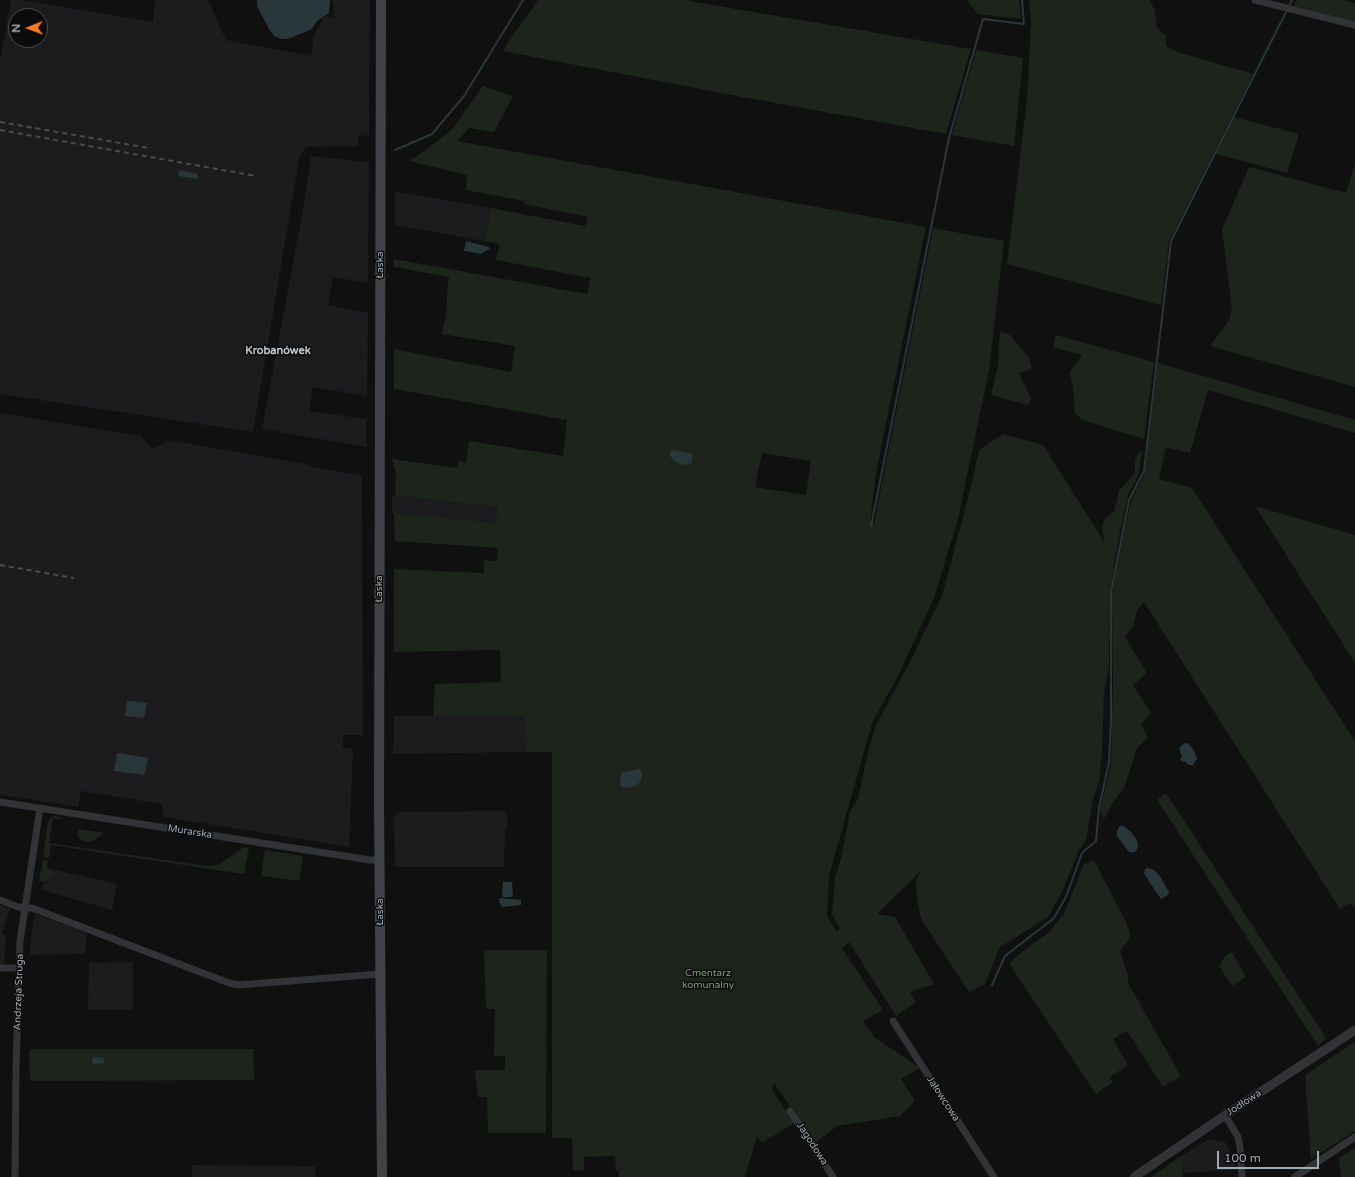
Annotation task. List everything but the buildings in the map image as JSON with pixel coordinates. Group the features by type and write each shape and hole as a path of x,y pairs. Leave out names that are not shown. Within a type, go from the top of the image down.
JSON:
{"main road":[{"name":"Łaska","path":"381,0 379,505 382,1177"}],"street":[{"path":"1255,0 1355,26"},
{"path":"1287,8 1289,0"},
{"name":"Murarska","path":"0,802 370,860 380,860"},
{"name":"Andrzeja Struga","path":"15,1177 16,1067 20,941 40,808"},
{"path":"0,900 18,907 32,908 238,985 380,974"},
{"path":"0,968 20,968"},
{"name":"Jałowcowa","path":"892,1021 994,1177"},
{"name":"Jodłowa","path":"1134,1177 1355,1030"},
{"name":"Jagodowa","path":"790,1111 833,1177"},
{"path":"1225,1116 1238,1137 1242,1177"},
{"path":"1295,1177 1355,1137"}],"shaded area":[{"path":"11,0 22,0 153,22 155,0 208,0 226,40 312,56 313,38 324,16 334,17 333,0 370,0 369,136 359,135 358,146 306,147 299,159 253,432 0,394 0,55 1,56 8,17 8,48 48,48 48,8 10,8"},
{"path":"257,0 330,0 329,13 317,21 312,29 288,39 282,39 274,36 270,31 257,6"},
{"path":"311,156 369,162 368,283 333,277 328,305 368,313 367,396 313,387 309,411 366,419 367,447 262,429 304,204"},
{"path":"180,170 198,174 198,179 178,176"},
{"path":"395,191 491,208 484,241 395,225"},
{"path":"466,241 489,247 490,249 481,254 464,251"},
{"path":"0,413 141,436 150,447 153,448 169,440 306,464 310,467 362,475 363,735 343,735 343,748 353,749 349,847 164,817 161,804 81,791 78,807 0,795"},
{"path":"673,450 692,454 692,462 683,465 676,462 670,455 671,451"},
{"path":"392,496 498,507 496,523 392,513"},
{"path":"127,701 147,703 144,718 125,716"},
{"path":"394,716 524,716 526,752 393,754"},
{"path":"1185,743 1191,746 1196,754 1197,759 1193,765 1189,765 1180,759 1182,757 1179,748"},
{"path":"117,753 148,758 144,775 114,771"},
{"path":"639,769 641,770 642,775 640,782 637,785 630,788 621,787 621,773"},
{"path":"501,811 507,814 508,829 505,829 504,867 395,867 394,817 398,812"},
{"path":"1121,825 1135,837 1138,845 1135,852 1129,852 1117,836"},
{"path":"47,868 117,884 112,910 42,890"},
{"path":"1145,869 1152,869 1158,874 1169,892 1168,895 1161,899 1144,874"},
{"path":"503,882 512,882 513,896 502,896"},
{"path":"500,898 521,900 521,905 502,907 499,902"},
{"path":"0,905 10,909 2,934 6,935 4,966 0,966"},
{"path":"35,914 87,933 85,954 30,955 31,936"},
{"path":"133,962 133,1010 88,1010 89,963"},
{"path":"94,1057 103,1058 104,1063 92,1063 92,1059"},
{"path":"1209,1139 1225,1142 1234,1160 1235,1170 1183,1173 1181,1156"},
{"path":"192,1165 315,1166 316,1177 192,1177"}],"green space":[{"path":"538,0 683,0 971,49 946,134 503,51"},
{"path":"968,0 1019,0 1021,19 978,14 969,4"},
{"path":"1029,0 1149,0 1155,10 1157,27 1166,36 1166,46 1177,52 1253,74 1169,241 1161,305 1007,264 1027,100 1031,21"},
{"path":"1296,0 1342,0 1355,3 1355,22 1294,6"},
{"path":"976,50 1023,58 1014,146 952,135"},
{"name":"Cmentarz komunalny","path":"483,86 513,96 494,132 469,128 457,141 926,227 876,473 870,523 874,523 933,228 1004,241 989,370 958,519 934,598 898,676 872,723 829,876 827,916 837,932 840,929 832,914 835,878 841,858 850,812 858,799 868,752 876,725 911,660 943,593 979,450 1003,434 1043,445 1105,543 1102,529 1104,519 1114,512 1119,491 1135,473 1135,459 1142,450 1139,474 1128,495 1118,541 1110,591 1109,667 1104,693 1102,753 1099,780 1093,800 1086,841 1079,850 1063,890 1048,917 1000,947 985,984 969,992 921,919 917,898 916,881 921,871 877,914 895,917 934,984 910,992 916,1002 896,1016 849,942 842,948 883,1010 863,1021 874,1037 920,1068 901,1079 915,1101 900,1116 837,1126 815,1143 774,1083 772,1090 794,1123 762,1143 757,1136 745,1177 619,1177 619,1171 616,1171 615,1156 584,1157 584,1170 573,1171 572,1138 552,1138 552,752 526,752 524,716 433,716 435,684 501,682 500,650 394,652 394,569 484,573 484,560 497,561 498,548 395,541 394,513 496,523 498,507 395,496 396,473 392,459 457,468 459,461 466,462 469,441 563,456 567,420 394,389 394,349 511,372 515,346 442,334 447,308 449,277 394,267 394,259 587,294 590,278 496,260 500,244 484,241 491,208 585,226 588,217 524,204 524,201 466,190 467,175 409,161 430,147 453,128","holes":["762,453 811,461 806,495 755,487"]},
{"path":"1234,117 1299,134 1287,173 1216,154"},
{"path":"1355,163 1355,387 1210,346 1228,322 1232,310 1222,229 1249,167 1346,193"},
{"path":"1000,331 1010,335 1029,358 1032,369 1019,373 1031,399 1028,405 991,395 998,365"},
{"path":"1056,335 1154,362 1144,439 1082,420 1075,413 1070,372 1082,355 1053,347"},
{"path":"1158,363 1355,420 1355,433 1208,390 1190,453 1166,447 1159,479 1192,488 1355,741 1355,909 1351,903 1340,909 1144,602 1137,610 1134,625 1125,637 1147,673 1133,685 1151,713 1141,725 1148,737 1137,748 1124,788 1113,802 1104,819 1100,811 1111,763 1113,684 1112,594 1131,501 1144,475"},
{"path":"1255,506 1355,535 1355,663"},
{"path":"1166,793 1326,1038 1318,1046 1157,800"},
{"path":"53,816 66,818 53,818 49,843 206,866 218,865 244,847 249,848 244,874 51,845 49,858 43,857 48,821"},
{"path":"77,829 104,833 88,842 78,837"},
{"path":"265,850 303,856 299,881 261,876"},
{"path":"43,860 48,861 47,868 55,870 47,880 39,881"},
{"path":"1094,860 1127,924 1131,937 1120,951 1128,975 1128,983 1181,1076 1163,1087 1127,1031 1113,1039 1128,1065 1110,1077 1113,1082 1096,1094 1010,965 1014,958 1050,931 1064,914 1084,864"},
{"path":"484,950 547,950 545,1133 488,1133 487,1097 478,1097 475,1070 505,1070 505,1056 494,1056 495,1009 486,1009"},
{"path":"1232,952 1246,977 1232,986 1219,966 1225,956"},
{"path":"1355,1042 1355,1131 1311,1159 1305,1075"},
{"path":"29,1049 253,1049 254,1080 30,1081"},
{"path":"1355,1148 1355,1177 1341,1177 1339,1158"},
{"path":"1181,1156 1183,1177 1151,1177"}],"waterway":[{"path":"395,150 432,134 464,96 523,0"},
{"path":"871,526 949,138 983,19 1024,24 1022,0"},
{"path":"1289,6 1292,0"},
{"path":"992,985 1005,956 1054,918 1066,897 1082,853 1096,841 1099,808 1109,762 1111,722 1111,592 1129,500 1144,471 1171,241 1287,10"}],"railway":[{"path":"0,122 149,148"},
{"path":"0,130 256,176"},
{"path":"0,565 74,578"}],"district":[{"name":"Krobanówek","path":"278,351"}]}
